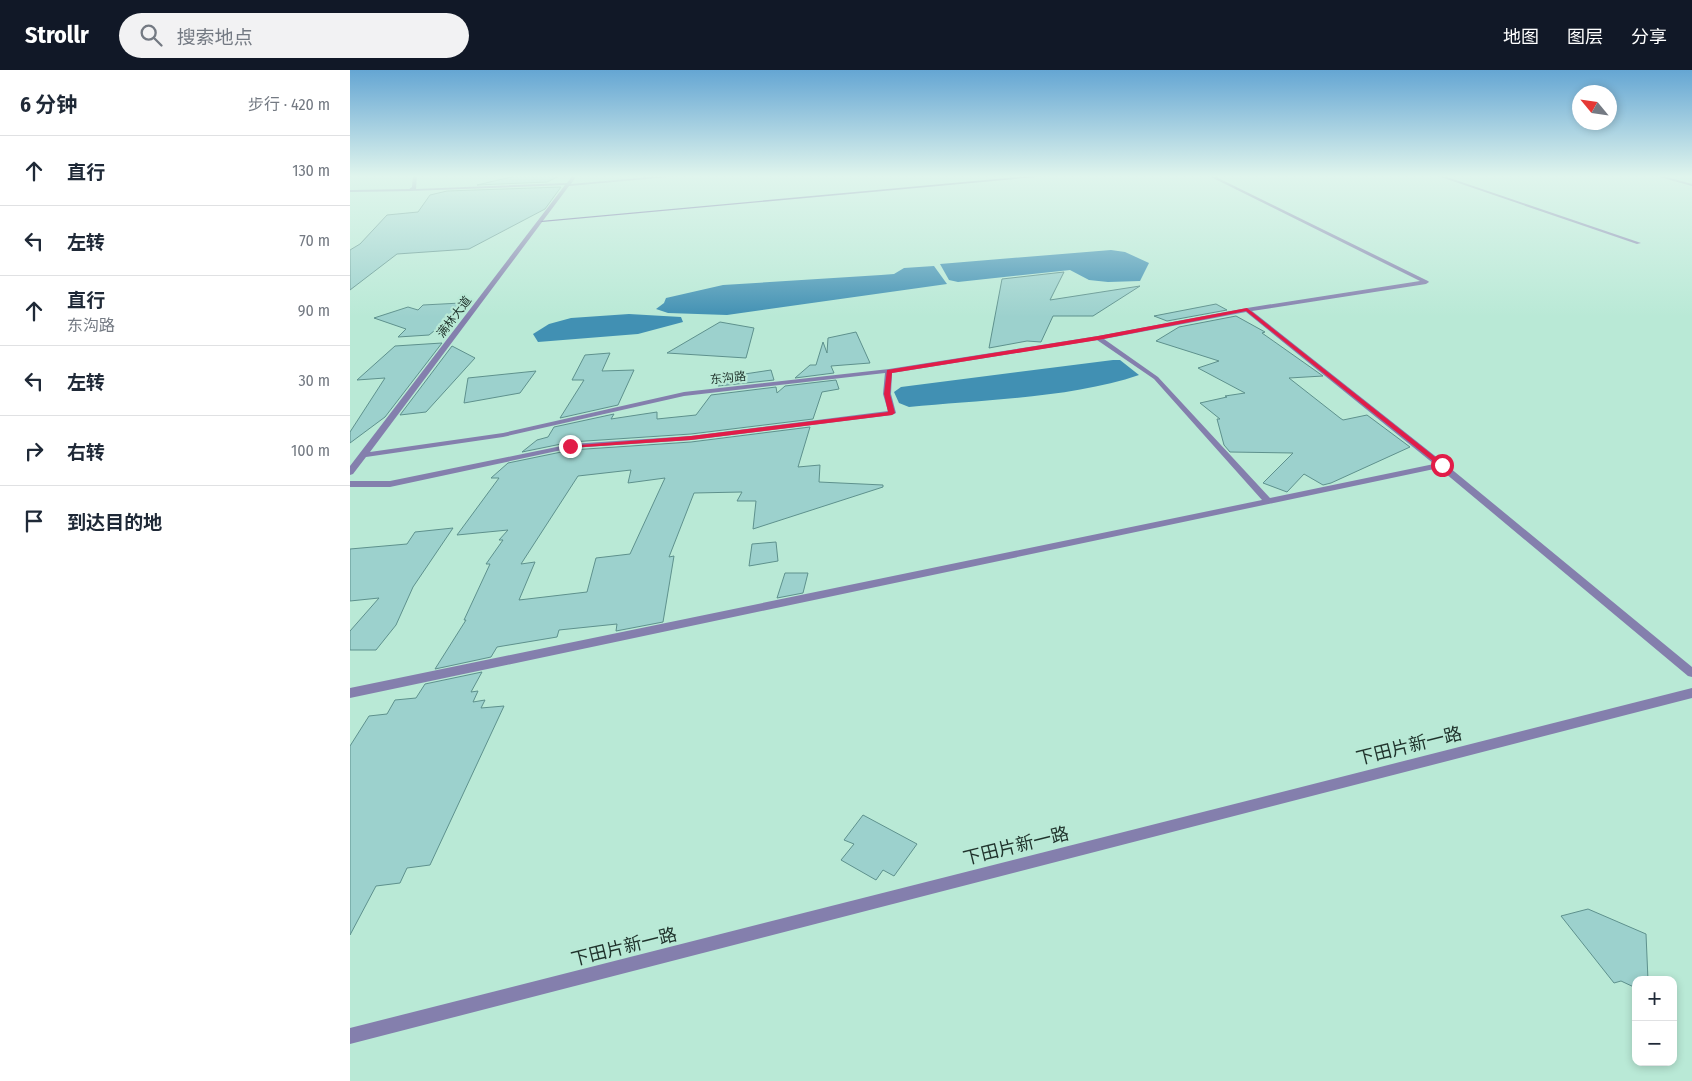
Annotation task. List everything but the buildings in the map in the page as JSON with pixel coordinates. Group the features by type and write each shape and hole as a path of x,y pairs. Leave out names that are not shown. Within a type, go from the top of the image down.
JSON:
{"street":[{"name":"满林大道","path":"350,472 541,222"},
{"name":"东沟路","path":"363,455 503,435 684,394 889,371 1098,338 1247,310 1426,282 1305,222"},
{"path":"1577,222 1639,243"},
{"path":"1247,310 1442,465 1692,673"},
{"path":"1098,338 1156,378 1268,501"},
{"path":"350,484 390,484 570,446 691,438 892,413 887,394 889,371"},
{"path":"350,693 1442,465"},
{"name":"下田片新一路","path":"350,1036 1692,693"}],"water":[{"path":"1111,250 1125,252 1149,263 1140,281 1108,282 1089,280 1070,270 958,282 949,280 940,264"},
{"path":"934,266 947,284 727,315 668,313 656,309 664,303 666,298 723,285 894,274 904,268"},
{"path":"629,314 681,317 683,322 638,334 538,342 533,334 549,324 571,318"},
{"path":"1120,360 1139,375 1085,389 1026,397 909,407 899,403 894,392 901,387"}],"route":[{"path":"570,446 691,438 892,413 887,394 889,371 1098,338 1247,310 1442,465"}]}
